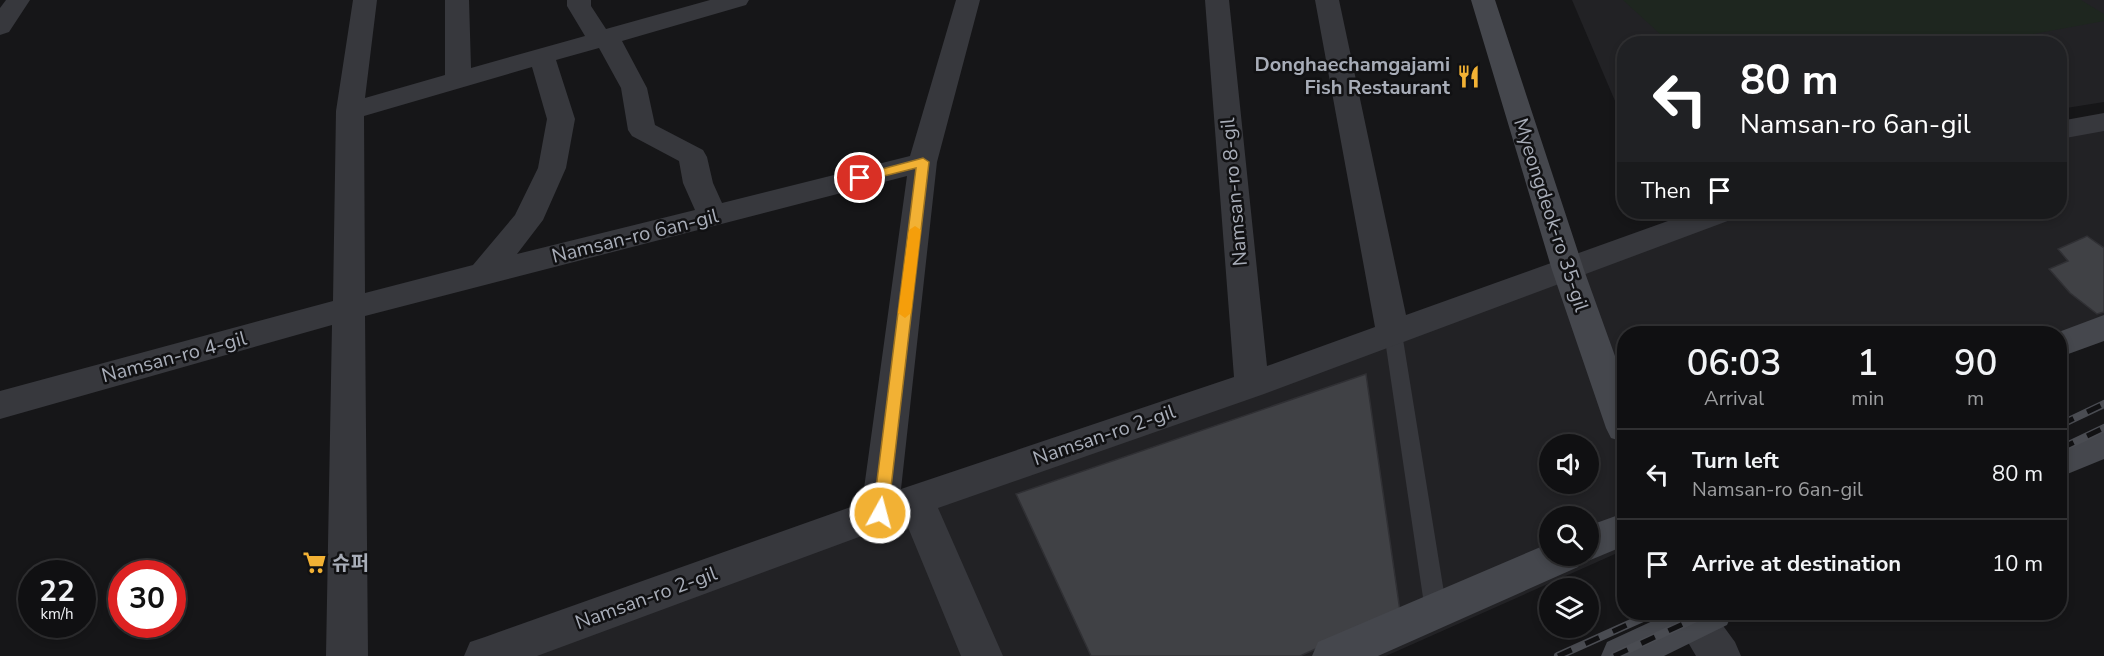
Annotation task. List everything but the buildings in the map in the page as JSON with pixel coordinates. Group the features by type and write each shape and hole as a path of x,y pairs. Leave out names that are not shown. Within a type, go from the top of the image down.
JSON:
{"street":[{"path":"0,27 18,0"},
{"path":"346,656 350,111 365,0"},
{"path":"458,0 458,81"},
{"path":"579,0 579,6 634,88 642,130 693,157 698,183 713,216"},
{"path":"350,111 737,0"},
{"path":"880,513 923,162 968,0"},
{"name":"Namsan-ro 8-gil","path":"1217,0 1252,385"},
{"path":"1327,0 1393,333"},
{"name":"Myeongdeok-ro 35-gil","path":"1483,0 1568,270 1617,408"},
{"path":"484,274 528,220 552,168 561,118 542,56"},
{"path":"2067,129 2104,122"},
{"name":"Namsan-ro 6an-gil","path":"347,309 923,162"},
{"name":"Namsan-ro 2-gil","path":"485,656 916,500 1252,385 1703,219"},
{"name":"Namsan-ro 4-gil","path":"0,405 347,309"},
{"path":"2067,342 2104,327"},
{"path":"2067,459 2104,442"},
{"path":"916,500 982,656"},
{"path":"1599,539 1617,532"},
{"path":"1333,656 1539,566"},
{"path":"1622,656 1690,620"},
{"path":"1702,620 1720,656"}],"lane":[{"path":"1393,333 1436,611"}],"shaded area":[{"path":"1572,0 2104,0 2104,102 2067,108 2067,36 1617,36 1617,106"},
{"path":"1623,0 2081,0 2104,14 2104,21 2023,36 1662,36"},
{"path":"2104,122 2104,337 2067,354 2067,326 1617,326 1617,553 1599,561 1599,506 1539,506 1539,566 1588,566 1561,578 1539,578 1539,588 1386,656 485,656 1699,219 2067,219 2067,129"}],"railway":[{"path":"2067,422 2104,404"},
{"path":"2067,446 2104,428"},
{"path":"1558,656 1638,620"},
{"path":"1614,656 1692,620"}],"slow traffic":[{"path":"905,313 915,230"}],"place":[{"name":"Donghaechamgajami Fish Restaurant","path":"1468,76"},
{"name":"슈퍼","path":"314,563"}],"route":[{"path":"860,178 923,162 880,513"}]}
